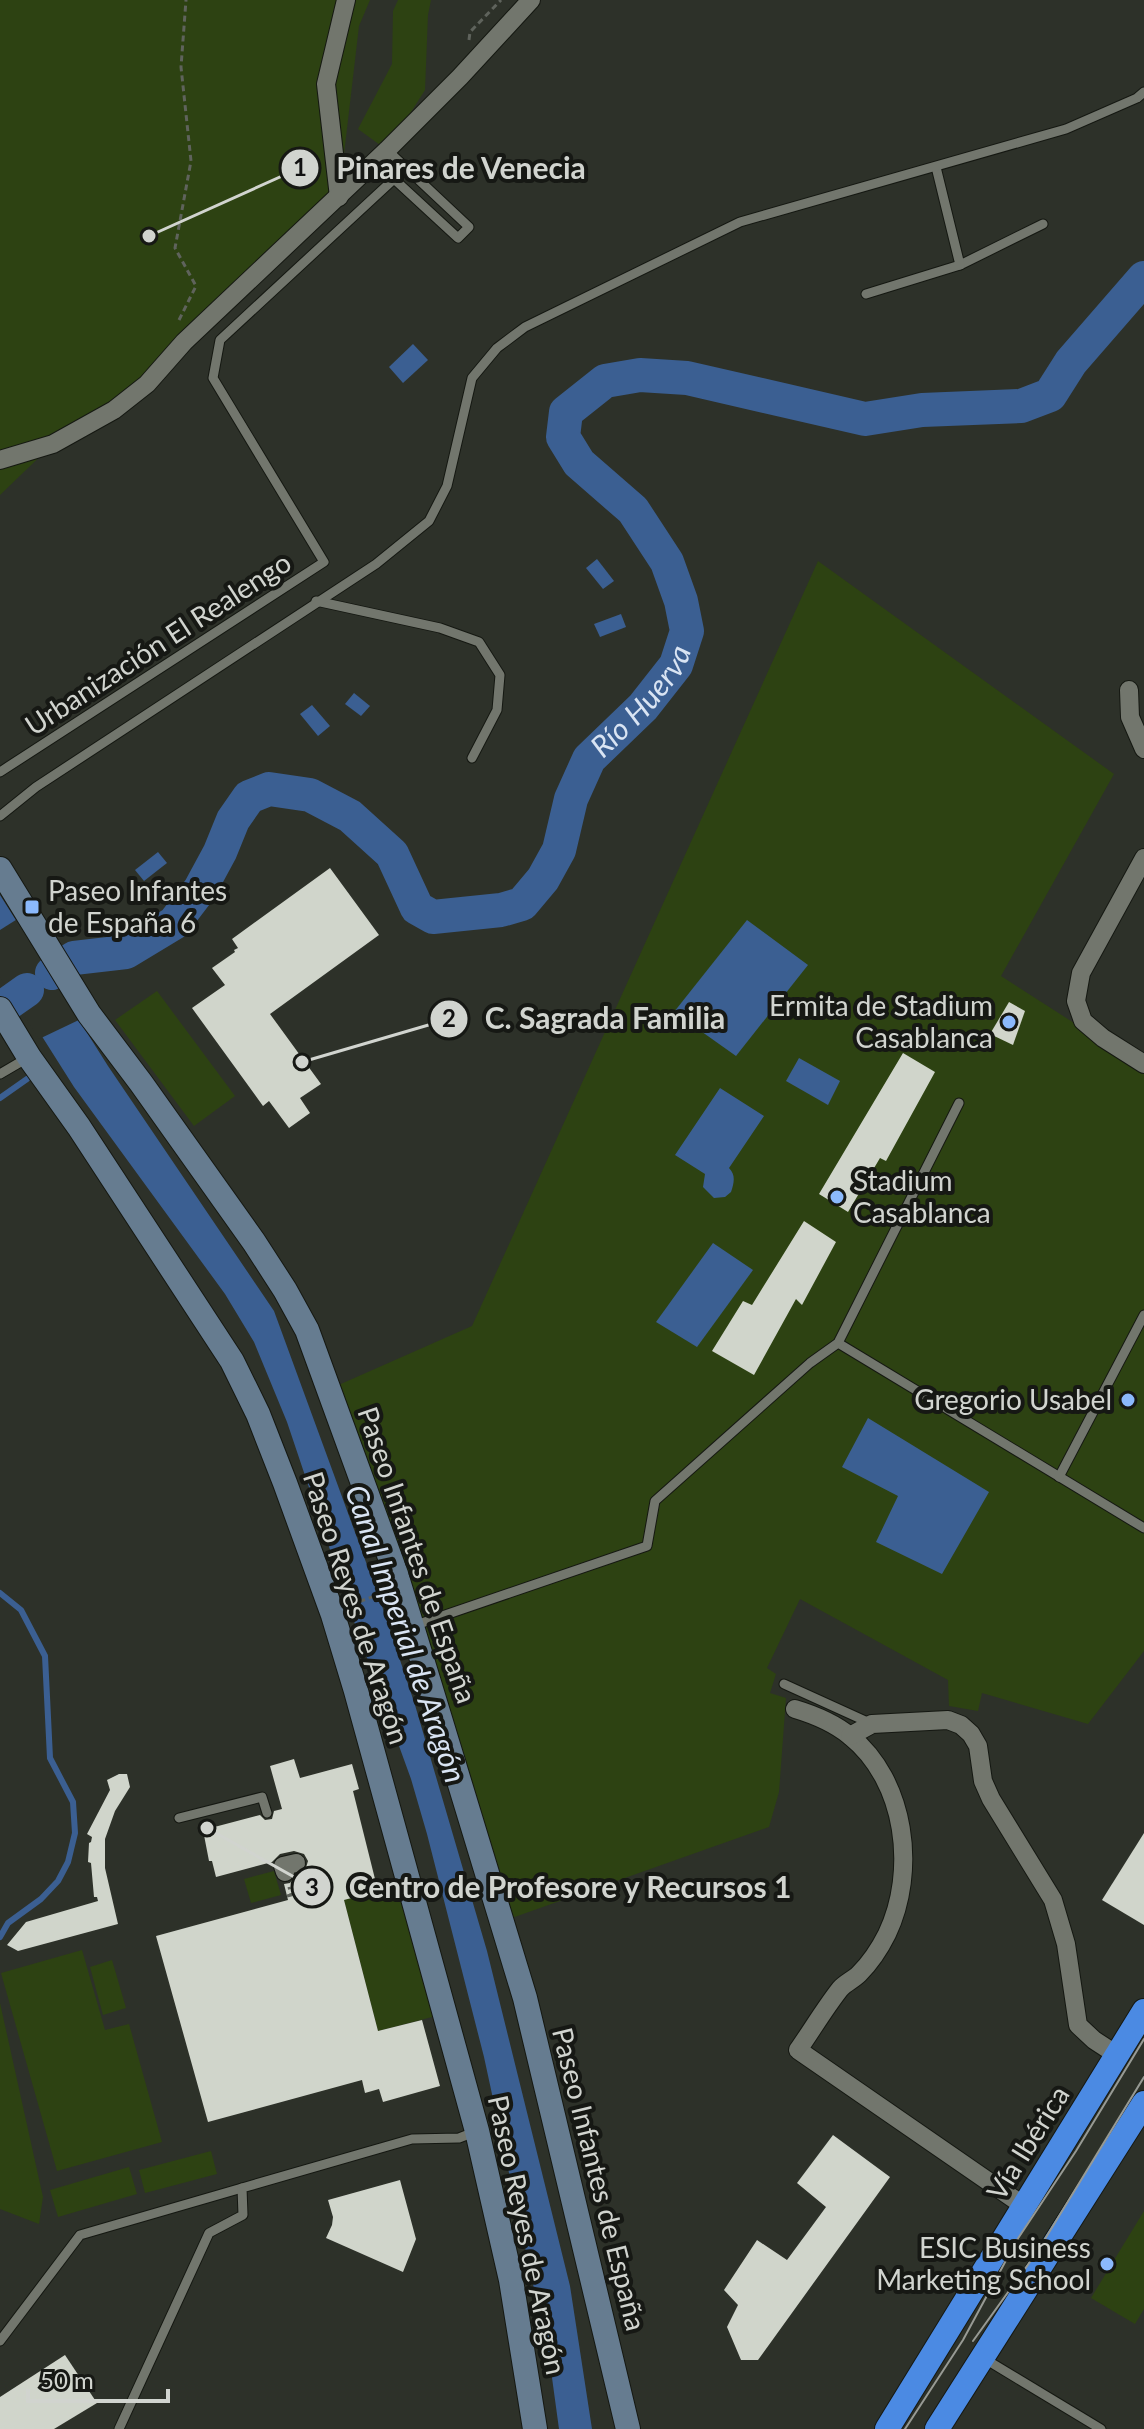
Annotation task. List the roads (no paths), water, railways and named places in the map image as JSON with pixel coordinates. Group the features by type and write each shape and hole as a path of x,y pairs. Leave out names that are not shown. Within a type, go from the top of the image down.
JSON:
{"highway":[{"name":"Vía Ibérica","path":"887,2429 1144,2011"},
{"path":"937,2429 1144,2103"}],"street":[{"path":"339,197 326,84 346,0"},
{"path":"0,460 53,444 114,410 147,384 184,342 387,150 531,0"},
{"path":"1129,690 1130,717 1144,749"},
{"path":"1144,858 1081,973 1076,1001 1083,1021 1144,1064"},
{"name":"Paseo Infantes de España","path":"0,869 89,1014 235,1216 299,1313 413,1626 525,1998 628,2429"},
{"name":"Paseo Reyes de Aragón","path":"0,1009 232,1361 258,1414 314,1562 356,1691 477,2131 511,2280 535,2429"},
{"path":"795,1709 823,1719 850,1736 876,1765 897,1812 903,1866 901,1890 886,1936 873,1958 842,1987 798,2050 1024,2206"},
{"path":"850,1736 872,1724 948,1720 961,1725 971,1734 978,1746 983,1781 991,1799 1053,1900 1066,1944 1078,2025 1117,2055"}],"lane":[{"path":"0,816 36,787 376,564 429,521 447,486 472,378 497,348 525,327 740,222 1066,129 1137,98 1144,92"},
{"name":"Urbanización El Realengo","path":"0,772 324,562 213,378 220,340 394,179 458,238 469,227 387,150"},
{"path":"936,167 960,265"},
{"path":"866,294 960,265 1043,224"},
{"path":"316,601 440,628 479,642 500,675 497,710 472,758"},
{"path":"0,1074 29,1052"},
{"path":"413,1626 647,1546 655,1501 810,1363 838,1343 959,1103"},
{"path":"1059,1477 1144,1315"},
{"path":"838,1343 1144,1528"},
{"path":"784,1684 872,1724"},
{"path":"179,1818 262,1797 267,1813"},
{"path":"0,2341 80,2235 412,2139 459,2138 477,2131"},
{"path":"119,2429 209,2233 243,2215 242,2188"},
{"path":"982,2357 1101,2429"}],"water":[{"path":"413,344 428,360 403,383 389,367"},
{"path":"597,559 614,581 603,589 586,568"},
{"path":"621,614 626,627 600,637 594,624"},
{"path":"354,693 370,706 361,716 345,704"},
{"path":"312,705 330,726 318,736 300,714"},
{"path":"158,852 167,863 144,881 135,870"},
{"name":"Canal Imperial de Aragón","path":"0,895 108,1066 274,1311 415,1705 487,1951 570,2286 592,2429 559,2429 550,2363 484,2057 427,1834 411,1779 287,1422 254,1342 225,1294 74,1087 0,970"},
{"path":"747,920 808,965 736,1056 674,1012"},
{"path":"799,1058 840,1081 828,1105 786,1081"},
{"path":"720,1088 764,1116 729,1168 734,1179 731,1192 725,1197 714,1198 703,1187 705,1174 675,1155"},
{"path":"713,1243 753,1270 697,1347 656,1322"},
{"path":"868,1418 989,1492 942,1574 876,1542 898,1496 842,1467"}],"waterway":[{"name":"Río Huerva","path":"52,973 74,958 126,952 174,923 200,889 233,820 249,797 269,789 310,795 350,816 392,854 417,908 433,917 501,910 522,904 543,879 559,850 571,799 589,759 643,707 676,665 687,631 681,601 667,562 633,510 579,463 563,437 566,412 605,381 640,375 687,378 865,419 922,410 1021,406 1050,395 1071,362 1144,278"},
{"name":"Río Huerva","path":"0,1009 27,990"},
{"path":"0,1098 27,1079"},
{"path":"0,1593 21,1610 45,1656 50,1758 73,1802 75,1833 68,1862 58,1881 41,1899 8,1923 0,1937"}],"tram line":[{"path":"905,2429 963,2340 1017,2240 1144,2039"},
{"path":"973,2341 1037,2252 1144,2077"}],"place":[{"name":"Pinares de Venecia","path":"149,236"},
{"name":"Paseo Infantes de España 6","path":"32,907"},
{"name":"Ermita de Stadium Casablanca","path":"1009,1022"},
{"name":"C. Sagrada Familia","path":"302,1062"},
{"name":"Stadium Casablanca","path":"837,1197"},
{"name":"Gregorio Usabel","path":"1128,1400"},
{"name":"Centro de Profesore y Recursos 1","path":"207,1828"},
{"name":"ESIC Business Marketing School","path":"1107,2264"}]}
